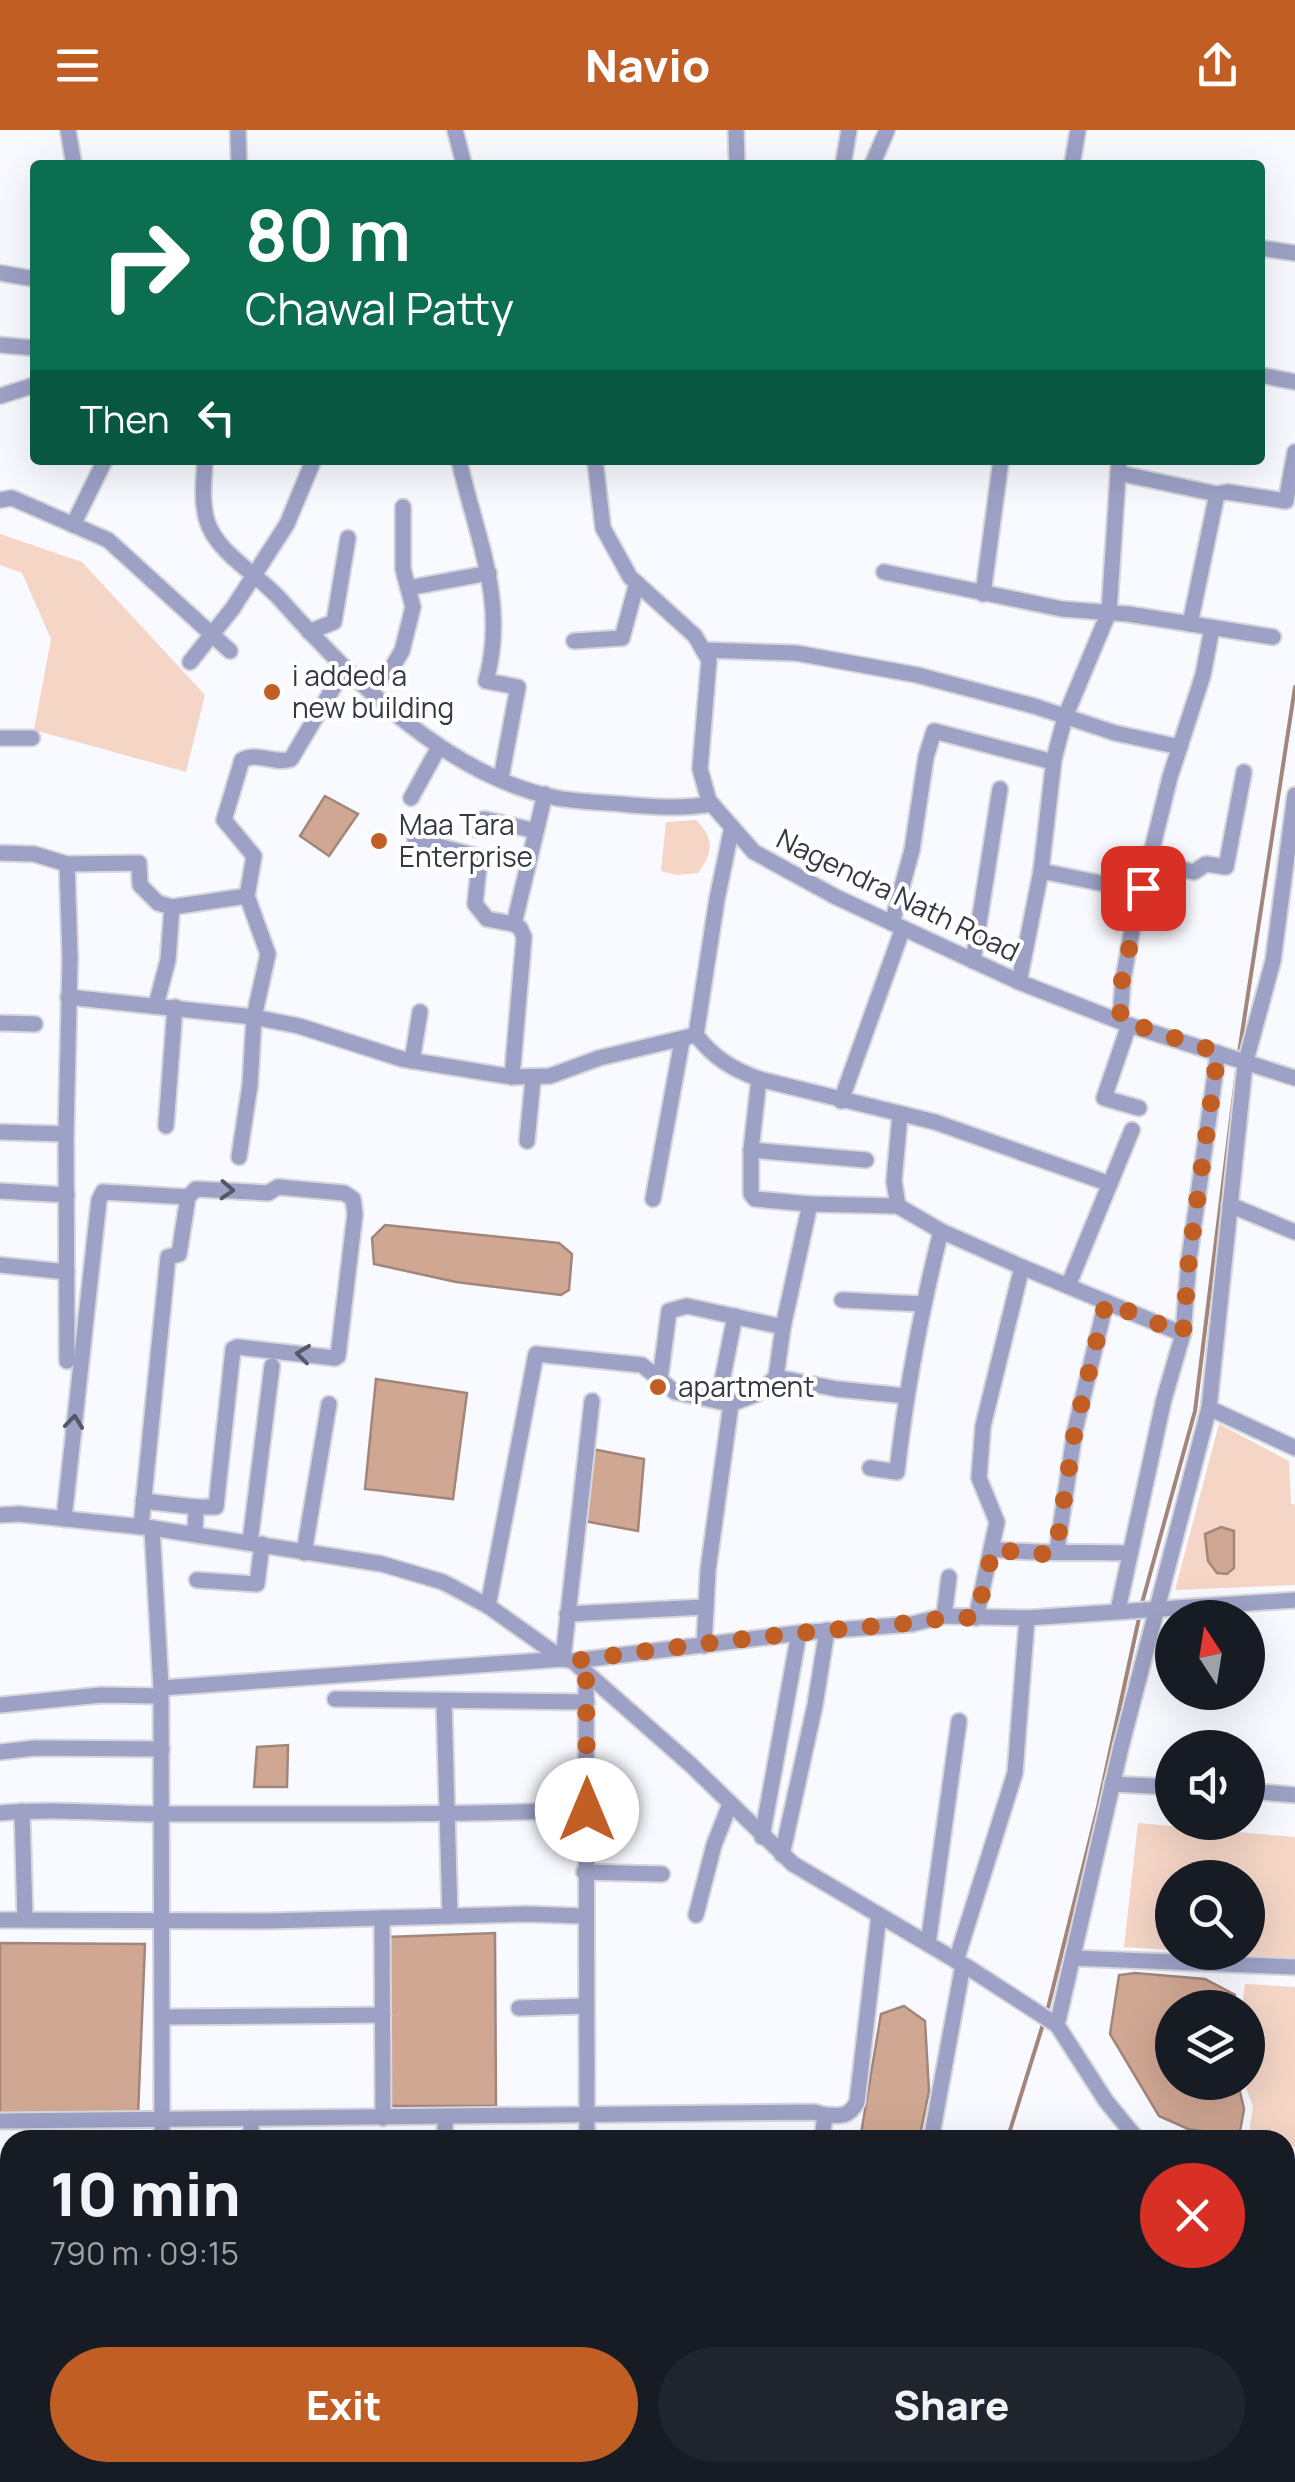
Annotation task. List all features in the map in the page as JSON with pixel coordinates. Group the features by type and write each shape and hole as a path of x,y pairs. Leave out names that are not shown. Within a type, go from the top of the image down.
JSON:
{"street":[{"path":"68,130 73,160"},
{"path":"238,130 239,160"},
{"path":"456,130 463,160"},
{"path":"736,130 736,160"},
{"path":"843,160 849,130"},
{"path":"874,160 887,130"},
{"path":"1073,160 1078,130"},
{"path":"1265,249 1295,253"},
{"path":"0,274 30,278"},
{"path":"0,346 30,348"},
{"path":"1265,376 1295,382"},
{"path":"0,396 30,385"},
{"path":"1019,982 1041,871 1054,762 1065,718 1108,612 1119,467 1217,494 1286,501 1295,452"},
{"path":"74,524 103,465"},
{"path":"205,465 206,520 215,538 345,668 439,748 545,794 649,807 712,804"},
{"path":"190,662 233,608 287,524 312,465"},
{"path":"460,465 489,572 495,629 486,681 518,687 501,778"},
{"path":"595,465 603,528 630,577 695,636 703,650 796,652 917,675 1114,733 1180,747"},
{"path":"983,594 1000,465"},
{"path":"1190,624 1217,494"},
{"path":"0,500 12,498 108,540 230,651"},
{"path":"370,689 392,669 402,651 413,606 404,569 403,508"},
{"path":"309,632 334,622 348,538"},
{"path":"408,588 489,572"},
{"path":"884,572 1062,608 1274,638"},
{"path":"574,641 625,635 637,583"},
{"path":"1139,1108 1104,1098 1125,1022 1122,980 1129,947 1170,777 1199,690 1212,628"},
{"name":"Nagendra Nath Road","path":"703,650 709,660 700,769 712,804 754,852 1019,982 1245,1064 1295,1078"},
{"path":"239,1157 250,1085 254,1017 268,954 247,896 254,856 224,820 240,766 248,756 282,762 290,759 345,668"},
{"path":"840,1101 898,925 926,757 934,731 1054,762"},
{"path":"0,738 32,738"},
{"path":"411,798 439,748"},
{"path":"1150,862 1194,872 1206,864 1226,867 1244,772"},
{"path":"973,960 1000,789"},
{"path":"514,924 545,794"},
{"path":"1159,1600 1209,1408 1245,1064 1273,961 1295,795"},
{"path":"476,829 478,821 484,819 536,832"},
{"path":"653,1199 732,826"},
{"path":"414,840 480,857 476,904 487,919 520,928 524,938 512,1078"},
{"path":"0,853 34,854 67,864 139,863 140,885 158,904 172,906 247,896"},
{"path":"67,864 67,1361"},
{"path":"1041,871 1110,885"},
{"path":"156,1005 168,960 172,906"},
{"path":"68,998 254,1017 299,1026 412,1061 512,1078 550,1076 612,1055 689,1038 734,1070 759,1079 935,1122 1110,1184"},
{"path":"166,1126 175,1007"},
{"path":"412,1061 420,1012"},
{"path":"0,1022 35,1024"},
{"path":"1122,1610 1128,1553 1183,1334 1189,1259 1218,1052"},
{"path":"527,1141 533,1078"},
{"path":"759,1079 751,1150 753,1198 898,1206 941,1231 1183,1334"},
{"path":"898,1206 894,1181 900,1115"},
{"path":"1068,1286 1132,1130"},
{"path":"0,1132 66,1134"},
{"path":"751,1150 866,1160"},
{"path":"144,1501 216,1507 232,1349 338,1356 355,1203 344,1193 278,1187 268,1193 196,1188 188,1197 179,1256 168,1258 144,1501 161,1692 162,2130"},
{"path":"0,1190 67,1194"},
{"path":"64,1519 99,1200 103,1192 188,1197"},
{"path":"488,1606 536,1354 642,1365 676,1392 724,1403 758,1394 776,1377 782,1326 810,1204"},
{"path":"1230,1205 1295,1232"},
{"path":"870,1468 898,1472 922,1304 941,1231"},
{"path":"0,1266 67,1272"},
{"path":"976,1618 998,1522 979,1478 983,1426 1022,1267"},
{"path":"842,1300 922,1304"},
{"path":"1056,1550 1075,1430 1106,1302"},
{"path":"660,1380 668,1311 687,1306 782,1326"},
{"path":"704,1646 704,1607 735,1316"},
{"path":"196,1580 257,1584 256,1543 272,1366"},
{"path":"776,1377 837,1389 906,1396"},
{"path":"568,1660 566,1614 592,1401"},
{"path":"304,1553 329,1404"},
{"path":"1209,1408 1295,1448"},
{"path":"195,1534 196,1508"},
{"path":"0,1515 146,1527 382,1564 443,1582 488,1606 568,1660 690,1765 792,1864 960,1963 1056,2026 1130,2130"},
{"path":"993,1549 1039,1555 1056,1550 1128,1553"},
{"path":"944,1616 949,1577"},
{"path":"1265,1602 1295,1600"},
{"path":"566,1614 704,1607"},
{"path":"0,1705 304,1675 568,1660 912,1624 944,1616 1027,1618 1155,1608"},
{"path":"1056,2026 1155,1616"},
{"path":"933,2130 960,1963 1015,1773 1027,1618"},
{"path":"782,1855 827,1630"},
{"path":"762,1838 798,1633"},
{"path":"586,1676 587,2130"},
{"path":"335,1699 587,1702"},
{"path":"444,1702 450,1916"},
{"path":"928,1944 959,1721"},
{"path":"0,1752 36,1748 162,1749"},
{"path":"1112,1784 1155,1786"},
{"path":"1265,1792 1295,1795"},
{"path":"696,1914 714,1845 730,1804"},
{"path":"0,1813 446,1814 587,1810"},
{"path":"22,1811 26,1919"},
{"path":"584,1872 662,1874"},
{"path":"0,2121 842,2116 852,2112 857,2102 879,1915"},
{"path":"0,1920 584,1916"},
{"path":"382,1918 382,2118"},
{"path":"1073,1958 1295,1967"},
{"path":"519,2008 586,2006"},
{"path":"163,2017 383,2015"},
{"path":"823,2130 825,2115"},
{"path":"251,2118 251,2130"},
{"path":"445,2118 445,2130"}],"shaded area":[{"path":"0,534 82,562 205,695 186,772 34,730 51,639 22,573 0,565"},
{"path":"325,796 358,814 329,856 300,836"},
{"path":"696,820 710,846 703,866 698,873 677,875 661,871 666,822"},
{"path":"385,1225 559,1243 572,1254 569,1290 561,1295 456,1282 374,1264 372,1238"},
{"path":"376,1379 467,1393 453,1499 365,1489"},
{"path":"1219,1424 1289,1461 1291,1503 1295,1505 1295,1585 1175,1590"},
{"path":"592,1449 644,1459 638,1531 584,1521"},
{"path":"1221,1527 1234,1531 1234,1568 1227,1574 1217,1573 1208,1561 1205,1534"},
{"path":"288,1745 287,1787 254,1787 257,1747"},
{"path":"1138,1823 1155,1825 1155,1840 1265,1840 1265,1834 1295,1837 1295,1958 1265,1956 1265,1860 1155,1860 1155,1949 1124,1947"},
{"path":"495,1933 496,2106 391,2106 388,1937"},
{"path":"0,1943 145,1944 138,2115 0,2117"},
{"path":"1119,1975 1205,1979 1226,1990 1155,1990 1155,2100 1242,2100 1240,2130 1188,2129 1159,2116 1110,2034"},
{"path":"1245,1984 1295,1987 1295,2130 1249,2130 1251,2100 1265,2100 1265,1990 1244,1990"},
{"path":"904,2006 925,2021 929,2091 921,2130 862,2130 881,2014"}],"waterway":[{"path":"1239,1053 1295,687"},
{"path":"1142,1603 1195,1411 1238,1062"},
{"path":"1047,2012 1098,1807 1139,1618"},
{"path":"1010,2130 1044,2021"}],"place":[{"name":"i added a new building","path":"272,692"},
{"name":"Maa Tara Enterprise","path":"379,841"},
{"name":"apartment","path":"658,1387"}],"route":[{"path":"587,1810 586,1676 573,1661 798,1633 912,1624 944,1616 976,1618 993,1549 1039,1555 1056,1550 1075,1430 1106,1302 1183,1334 1189,1259 1218,1052 1120,1020 1122,980 1143,888"}]}
